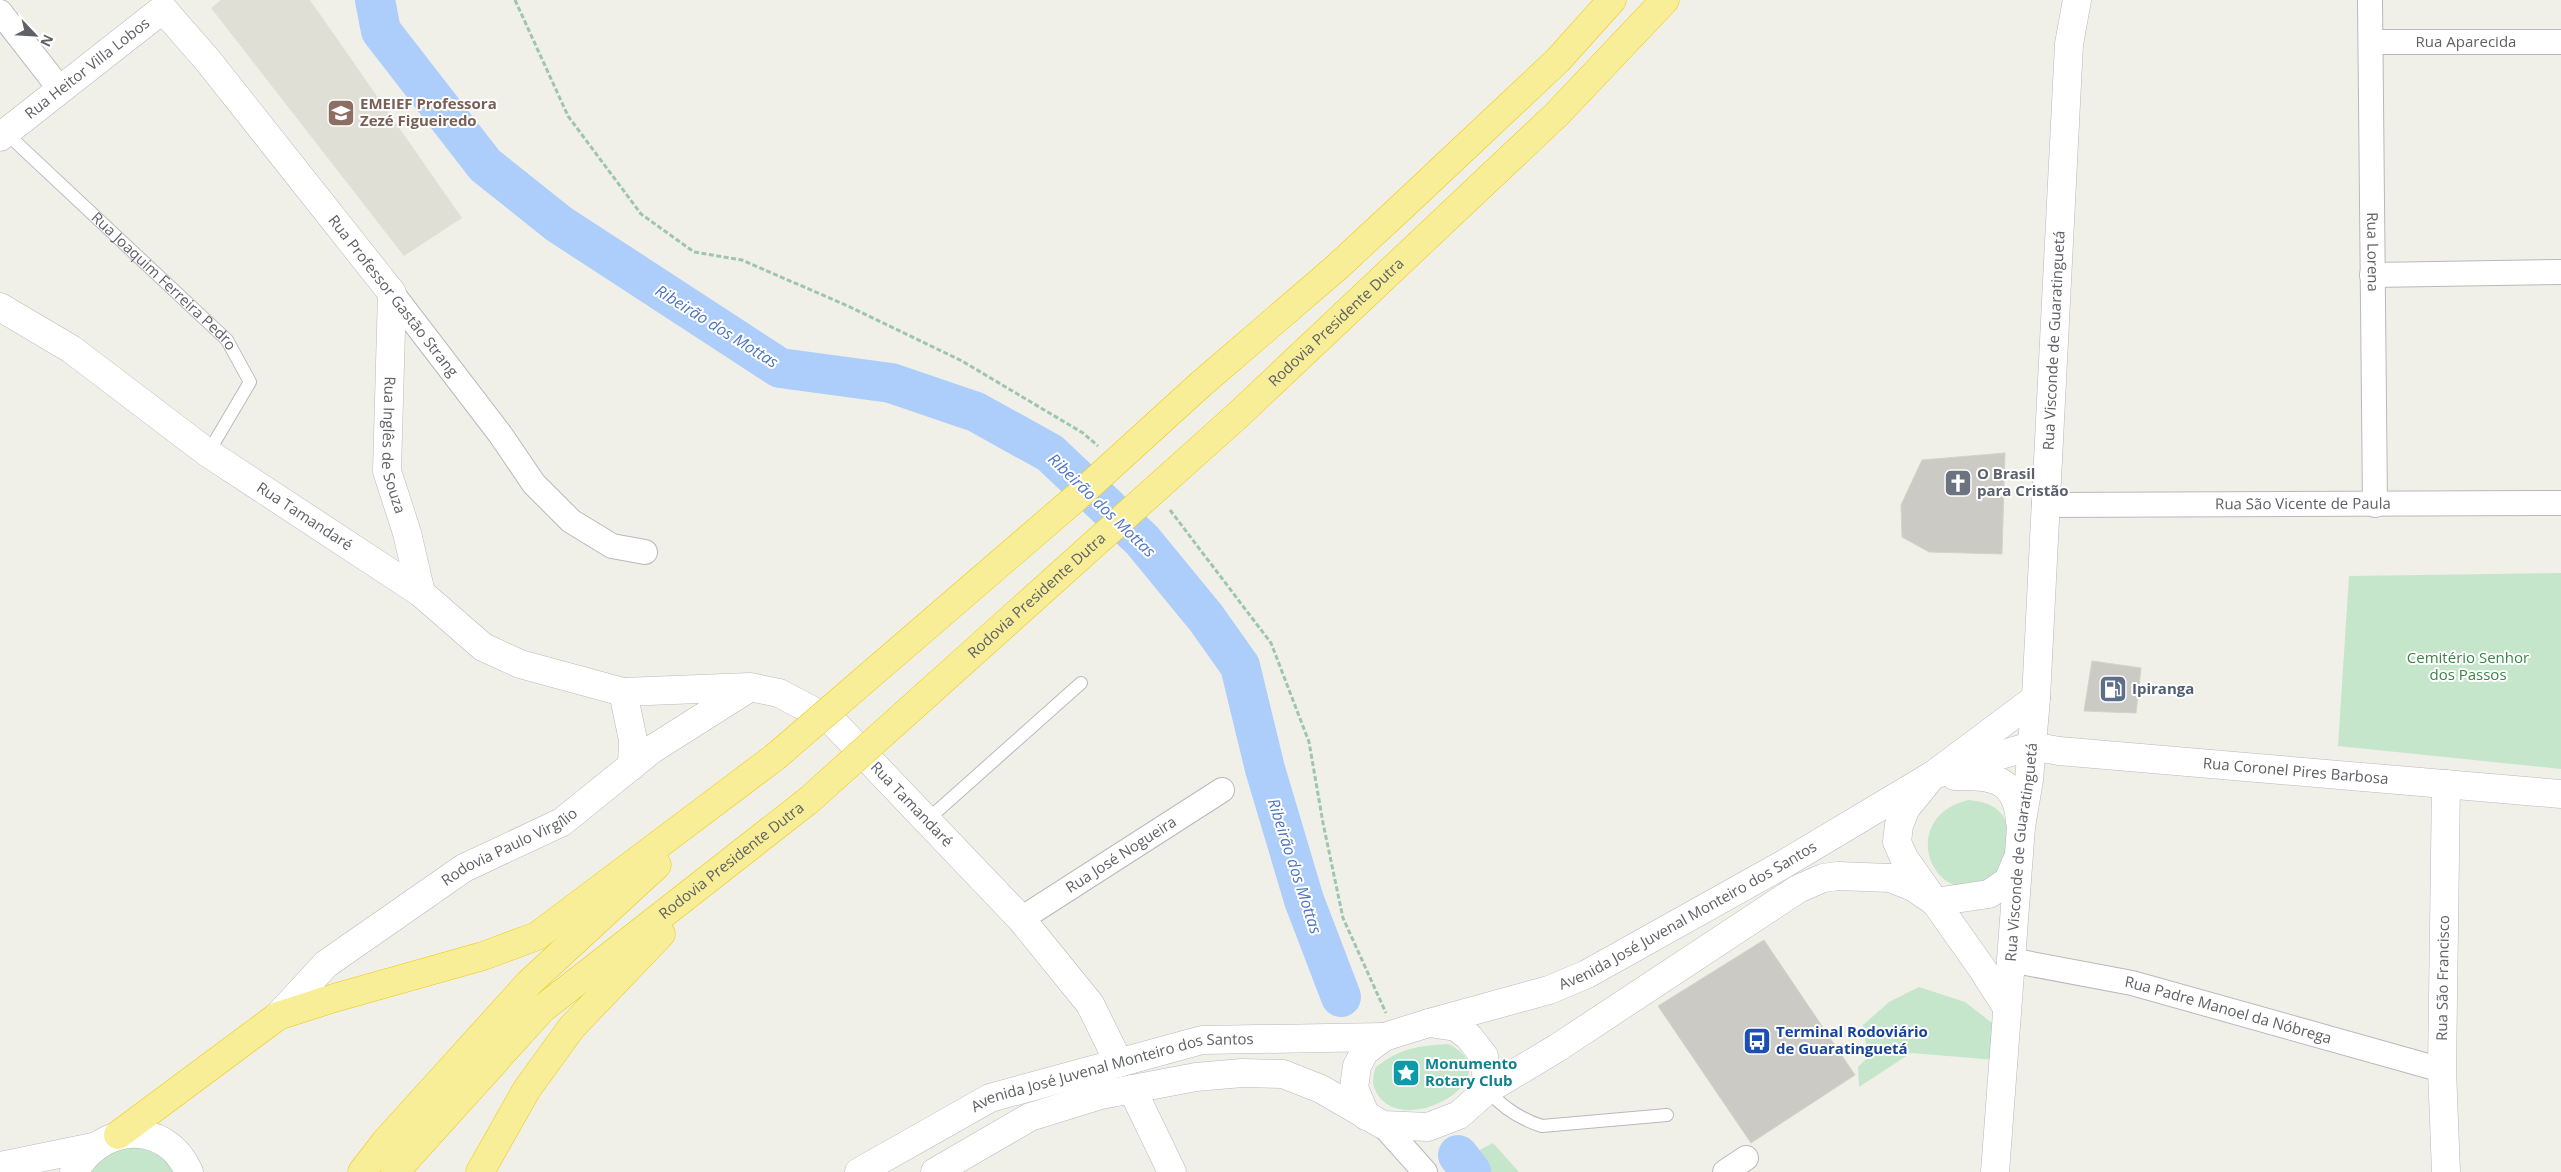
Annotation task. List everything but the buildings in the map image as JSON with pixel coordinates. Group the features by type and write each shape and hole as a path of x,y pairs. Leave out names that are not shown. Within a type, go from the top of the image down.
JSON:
{"highway":[{"path":"362,1172 386,1141 529,983 774,757 1078,496 1201,384 1343,262 1558,60 1612,0"},
{"name":"Rodovia Presidente Dutra","path":"395,1172 542,1009 808,800 1238,415 1557,114 1665,0"},
{"path":"118,1135 278,1016 334,998 483,956 537,936 774,757"},
{"path":"480,1172 527,1089 572,1027 655,939 808,800"}],"main road":[{"name":"Rua Visconde de Guaratinguetá","path":"1995,1172 2020,827 2029,780 2036,698 2068,44 2064,0"},
{"name":"Rua Visconde de Guaratinguetá","path":"2068,44 2077,0"},
{"name":"Rua Heitor Villa Lobos","path":"2,134 168,4"},
{"name":"Rua Professor Gastão Strang","path":"168,4 209,62 392,293"},
{"name":"Rua Inglês de Souza","path":"392,293 387,471 408,533 421,593"},
{"name":"Rua Tamandaré","path":"0,307 71,349 208,452 421,593 483,647 520,664 623,692 750,687 778,693 832,721 1021,919 1090,1004 1119,1063"},
{"name":"Rodovia Paulo Virgílio","path":"278,1016 326,964 464,868 562,822 652,750 750,687"},
{"path":"623,692 633,740 632,766"},
{"path":"2018,855 2008,880 1989,894 1935,902 1904,858 1897,842 1899,824 1906,808 1933,775 2036,698"},
{"path":"1933,775 2031,746"},
{"name":"Rua Coronel Pires Barbosa","path":"2031,746 2059,751 2561,794"},
{"path":"1933,775 1988,776 2007,785 2019,804 2020,827"},
{"name":"Avenida José Juvenal Monteiro dos Santos","path":"1429,1023 1549,990 1587,974 1784,864 1933,775"},
{"name":"Rua São Francisco","path":"2446,784 2442,1070 2446,1172"},
{"name":"Avenida José Juvenal Monteiro dos Santos","path":"1487,1090 1557,1048 1798,889 1823,878 1838,876 1890,878 1913,887 1935,902"},
{"name":"Rua Visconde de Guaratinguetá","path":"1935,902 2006,1006"},
{"path":"1429,1023 1456,1027 1469,1036 1484,1056 1487,1090 1459,1115 1428,1127 1374,1120 1354,1088 1357,1066 1365,1051 1390,1035 1429,1023"},
{"name":"Avenida José Juvenal Monteiro dos Santos","path":"859,1172 990,1098 1202,1040 1390,1035"},
{"name":"Avenida José Juvenal Monteiro dos Santos","path":"935,1172 1030,1117 1101,1095 1196,1077 1242,1073 1283,1074 1321,1089 1374,1120"},
{"path":"1132,1089 1172,1172"},
{"path":"0,1166 94,1147 118,1135 137,1133 156,1138 172,1147 185,1162 190,1172"},
{"path":"74,1172 82,1158 94,1147"}],"street":[{"name":"Rua Lorena","path":"2370,0 2375,505"},
{"path":"0,12 60,89"},
{"name":"Rua Aparecida","path":"2371,42 2561,42"},
{"path":"2372,275 2561,272"},
{"name":"Rua Professor Gastão Strang","path":"392,293 500,434 534,484 571,521 612,546 644,552"},
{"name":"Rua São Vicente de Paula","path":"2044,505 2561,503"},
{"name":"Rua José Nogueira","path":"1021,919 1222,790"},
{"name":"Rua Padre Manoel da Nóbrega","path":"2010,960 2132,983 2442,1070"},
{"path":"1374,1120 1425,1172"},
{"path":"1725,1172 1746,1158"}],"lane":[{"name":"Rua Joaquim Ferreira Pedro","path":"2,134 227,340 250,382 208,452"},
{"path":"926,820 1080,683"},
{"path":"1487,1090 1500,1104 1531,1122 1542,1126 1667,1115"}],"path":[{"path":"515,0 568,116 641,214 694,252 742,260 850,307 962,361 1083,433 1104,452"},
{"path":"1168,508 1271,643 1309,742 1322,822 1343,918 1390,1035"}],"shaded area":[{"name":"EMEIEF Professora Zezé Figueiredo","path":"221,0 310,0 462,218 404,256 211,8"}],"green space":[{"name":"Cemitério Senhor dos Passos","path":"2561,573 2561,769 2338,746 2349,576"},
{"path":"1968,800 1988,804 2000,812 2008,825 2014,843 1996,879 1969,887 1954,885 1942,877 1933,865 1928,851 1929,835 1935,821 1948,808"},
{"path":"1919,987 1965,1002 1992,1023 1996,1060 1911,1053 1859,1087 1858,1067 1868,1057 1863,1025 1889,1002"},
{"path":"1448,1044 1466,1058 1469,1073 1461,1088 1445,1100 1425,1108 1404,1110 1386,1103 1374,1087 1375,1068 1384,1061 1409,1049"},
{"path":"1493,1143 1519,1172 1445,1172 1445,1168"},
{"path":"128,1147 149,1151 165,1161 175,1172 91,1172 105,1156"}],"waterway":[{"name":"Ribeirão dos Mottas","path":"375,0 381,31 485,165 559,224 780,368 891,383 976,412 1050,453 1142,540 1206,618 1240,666 1265,769 1304,900 1341,997"},
{"name":"Ribeirão dos Mottas","path":"1458,1155 1471,1172"}],"place":[{"name":"EMEIEF Professora Zezé Figueiredo","path":"341,113"},
{"name":"O Brasil para Cristão","path":"1958,483"},
{"name":"Ipiranga","path":"2113,689"},
{"name":"Terminal Rodoviário de Guaratinguetá","path":"1757,1041"},
{"name":"Monumento Rotary Club","path":"1406,1073"}]}
